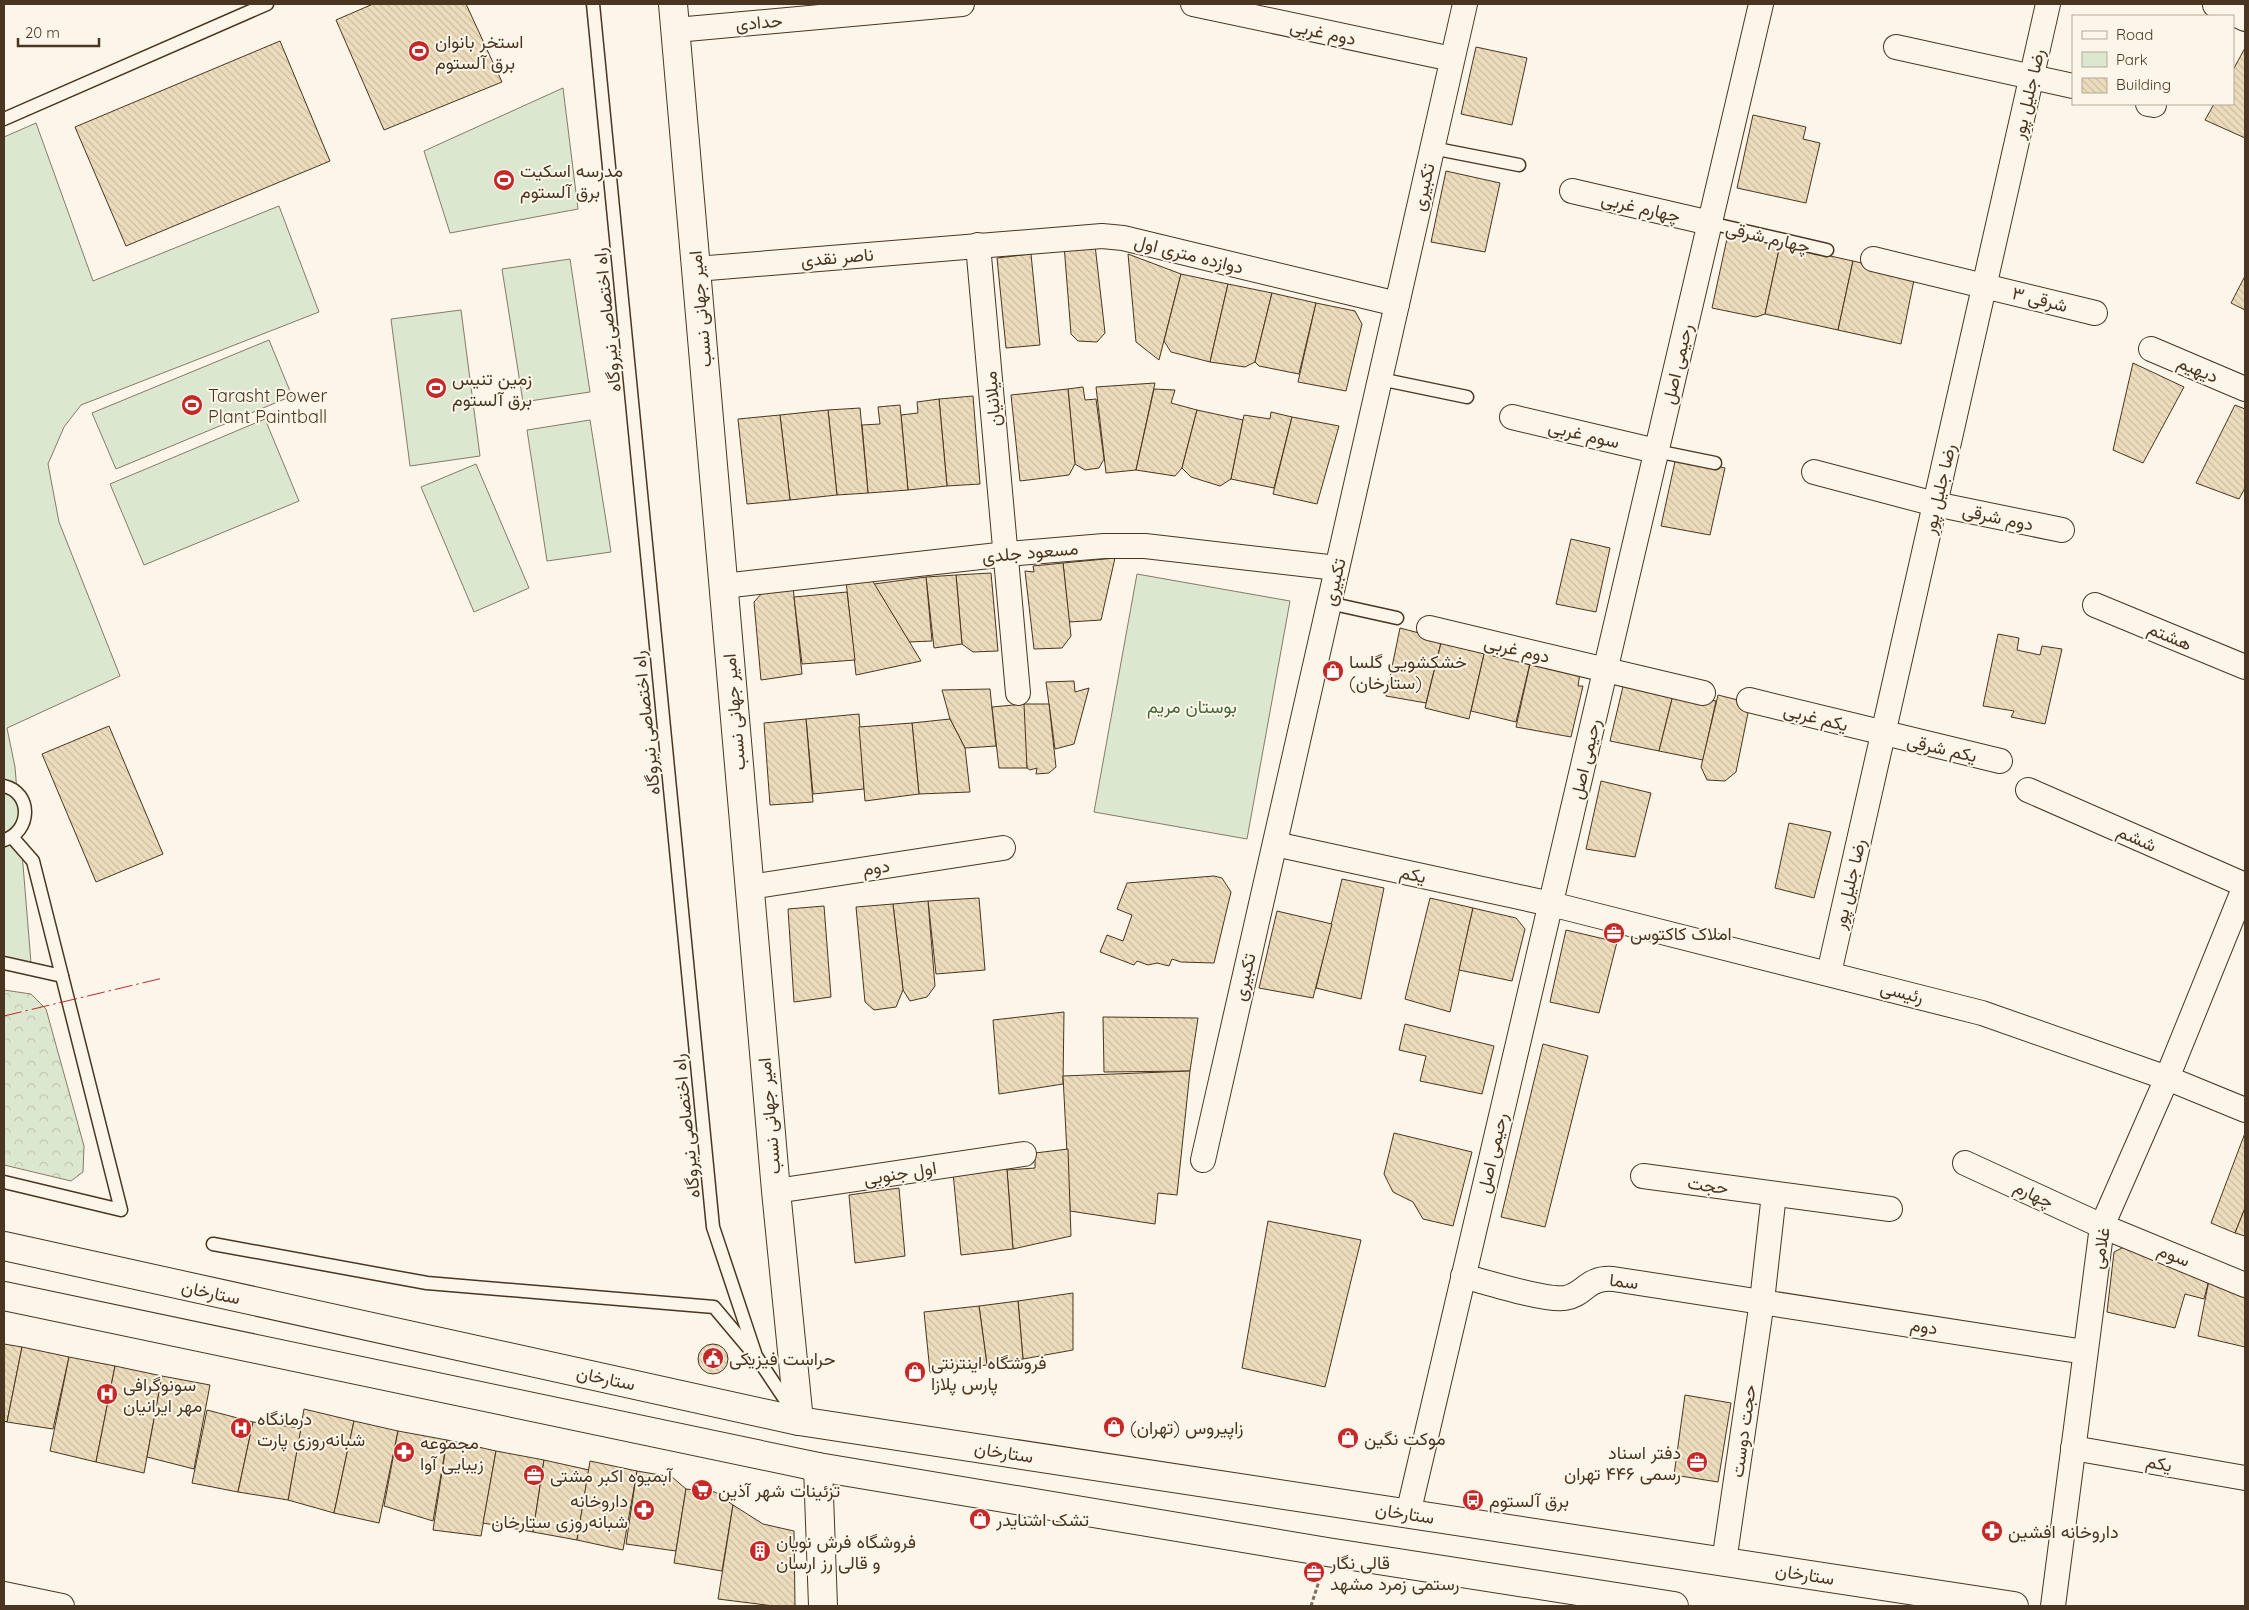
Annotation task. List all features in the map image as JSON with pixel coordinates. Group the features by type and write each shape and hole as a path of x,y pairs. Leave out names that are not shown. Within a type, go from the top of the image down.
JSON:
{"main road":[{"name":"امیر جهانی نسب","path":"674,17 776,1191 799,1420"},
{"name":"ستارخان","path":"4,1246 799,1420 2014,1606"},
{"path":"4,1296 818,1467 1327,1552 1594,1600 1674,1606"},
{"path":"818,1467 823,1606"}],"street":[{"name":"حدادی","path":"674,17 962,4"},
{"name":"دوم غربی","path":"1193,4 1452,59"},
{"name":"تکبیری","path":"1203,1160 1464,4"},
{"name":"رحیمی اصل","path":"1408,1514 1761,4"},
{"name":"رضا جلیل پور","path":"1829,973 2048,4"},
{"path":"2215,5 2245,19"},
{"path":"1896,47 2072,86"},
{"name":"چهارم غربی","path":"1572,191 1710,224"},
{"name":"دوازده متری اول","path":"978,245 1088,236 1123,238 1397,304"},
{"name":"ناصر نقدی","path":"696,269 978,245"},
{"name":"میلانیان","path":"978,245 1018,693"},
{"path":"1873,259 1985,286"},
{"name":"۳ شرقی","path":"1985,286 2095,313"},
{"name":"دیهیم","path":"2151,349 2245,389"},
{"name":"سوم غربی","path":"1512,417 1656,451"},
{"path":"1814,472 1935,504"},
{"name":"دوم شرقی","path":"1935,504 2062,530"},
{"name":"مسعود جلدی","path":"723,586 1006,554 1104,546 1145,546 1337,568"},
{"name":"هشتم","path":"2095,605 2245,667"},
{"name":"دوم غربی","path":"1429,628 1606,669"},
{"path":"1606,669 1703,693"},
{"name":"یکم غربی","path":"1749,700 1883,734"},
{"name":"یکم شرقی","path":"1883,734 2000,761"},
{"name":"ششم","path":"2028,790 2245,886"},
{"name":"یکم","path":"1274,844 1550,904"},
{"name":"دوم","path":"750,886 1003,848"},
{"name":"غلامی","path":"2053,1606 2102,1226 2167,1078 2245,886"},
{"name":"رئیسی","path":"1550,904 1829,973 2004,1019 2167,1078 2245,1110"},
{"name":"اول جنوبی","path":"776,1191 1024,1154"},
{"name":"چهارم","path":"1965,1162 2102,1226"},
{"name":"حجت","path":"1642,1176 1890,1209"},
{"path":"1762,1301 1774,1194"},
{"name":"سوم","path":"2102,1226 2245,1285"},
{"name":"سما","path":"1463,1276 1555,1299 1574,1295 1592,1281 1602,1278 1762,1301"},
{"name":"دوم","path":"1762,1301 2085,1352"},
{"name":"حجت دوست","path":"1724,1562 1762,1301"},
{"name":"یکم","path":"2072,1448 2245,1478"},
{"path":"4,1594 62,1606"}],"lane":[{"path":"4,119 267,4"},
{"name":"راه اختصاصی نیروگاه","path":"593,4 713,1227 756,1356 799,1420"},
{"path":"1432,148 1519,165"},
{"name":"چهارم شرقی","path":"1710,224 1827,250"},
{"path":"1380,378 1467,397"},
{"path":"1656,451 1716,464"},
{"path":"1329,603 1397,618"},
{"path":"4,786 16,792 25,808 22,826 8,839 32,861 121,1210 4,1182"},
{"path":"4,963 62,976"},
{"path":"213,1244 427,1283 714,1307 756,1356"}],"green space":[{"name":"مدرسه اسکیت برق آلستوم","path":"563,88 578,209 450,233 424,151"},
{"path":"36,123 93,281 279,206 319,312 81,405 64,427 48,464 59,522 120,676 7,728 15,767 32,975 4,970 4,137"},
{"name":"زمین تنیس برق آلستوم","path":"570,259 590,392 523,402 502,269"},
{"name":"زمین تنیس برق آلستوم","path":"461,310 480,456 410,466 391,319"},
{"name":"Tarasht Power Plant Paintball","path":"269,340 292,396 116,469 92,413"},
{"path":"265,419 299,501 144,565 110,484"},
{"name":"زمین تنیس برق آلستوم","path":"590,420 611,552 547,561 527,430"},
{"path":"476,464 529,588 474,612 421,487"},
{"name":"بوستان مریم","path":"1137,574 1290,601 1247,839 1094,812"},
{"path":"4,990 31,994 46,1009 84,1146 83,1172 71,1181 4,1165"}],"building":[{"name":"استخر بانوان برق آلستوم","path":"373,4 466,4 502,82 384,130 336,20"},
{"path":"280,41 330,161 126,246 75,127"},
{"path":"1476,47 1527,58 1512,125 1461,114"},
{"path":"2245,48 2245,138 2205,120 2213,105 2234,105 2234,68"},
{"path":"1753,115 1806,127 1803,139 1820,143 1806,203 1737,188"},
{"path":"1446,171 1500,183 1485,252 1431,242"},
{"path":"1728,234 1780,245 1765,314 1756,317 1712,308"},
{"path":"1064,245 1095,245 1105,333 1097,342 1078,341 1071,334"},
{"path":"1780,245 1853,261 1838,330 1765,314"},
{"path":"1031,254 1040,345 1006,348 997,258"},
{"path":"1128,254 1181,274 1159,360 1136,342"},
{"path":"1853,261 1915,275 1901,344 1838,330"},
{"path":"1181,274 1228,284 1210,362 1171,352 1164,341"},
{"path":"2245,276 2245,310 2231,303"},
{"path":"1228,284 1272,293 1255,362 1245,367 1210,362"},
{"path":"1272,293 1316,303 1299,374 1259,366 1255,362"},
{"path":"1316,303 1355,311 1362,324 1346,391 1298,382"},
{"path":"2133,363 2184,387 2143,463 2113,450"},
{"path":"1155,383 1136,470 1106,473 1096,387"},
{"path":"1083,387 1085,400 1096,399 1104,459 1099,468 1085,470 1075,464 1068,389"},
{"path":"1068,389 1075,464 1069,475 1020,481 1011,395"},
{"path":"1154,389 1175,390 1171,403 1197,410 1182,468 1175,476 1136,470"},
{"path":"973,396 980,484 947,486 939,399"},
{"path":"939,399 947,486 908,490 901,415 918,413 917,402"},
{"path":"900,405 908,490 868,493 862,425 880,424 878,407"},
{"path":"2235,405 2245,409 2245,488 2239,499 2196,483"},
{"path":"860,408 868,493 837,495 828,410"},
{"path":"828,410 837,495 790,500 780,415"},
{"path":"1197,410 1243,420 1231,479 1220,486 1191,477 1182,468"},
{"path":"1271,412 1292,417 1274,488 1231,479 1244,415 1270,419"},
{"path":"780,415 790,500 747,504 738,419"},
{"path":"1292,417 1339,426 1317,504 1273,494"},
{"path":"1676,457 1725,468 1710,535 1661,526"},
{"path":"1571,539 1610,548 1596,612 1556,604"},
{"path":"1115,558 1101,620 1069,622 1063,563"},
{"path":"1063,563 1071,636 1062,648 1034,649 1025,571 1034,572 1033,566"},
{"path":"991,573 998,651 973,652 962,644 956,575"},
{"path":"956,575 962,644 934,648 926,577"},
{"path":"926,577 932,641 909,642 874,584"},
{"path":"872,580 921,661 856,675 846,581"},
{"path":"793,587 802,674 761,680 754,602 763,592"},
{"path":"847,592 855,660 802,664 794,597"},
{"path":"1400,628 1442,639 1426,703 1386,696"},
{"path":"1998,634 2019,638 2017,650 2040,655 2042,646 2062,649 2045,724 2011,717 2014,711 1983,706"},
{"path":"1442,639 1485,650 1469,719 1425,708"},
{"path":"1485,650 1531,659 1516,722 1471,711"},
{"path":"1530,664 1580,673 1578,686 1583,686 1571,737 1516,727"},
{"path":"1625,678 1674,691 1659,751 1610,741"},
{"path":"1074,681 1075,692 1089,688 1074,744 1055,749 1046,682"},
{"path":"990,689 996,746 965,748 950,719 942,690"},
{"path":"1674,691 1716,701 1703,760 1659,751"},
{"path":"1718,695 1750,703 1736,772 1725,781 1707,780 1701,767"},
{"path":"1021,704 1049,704 1056,767 1049,773 1036,774 1037,768 1030,770 1027,768"},
{"path":"1024,704 1027,768 999,768 992,707"},
{"path":"859,714 864,789 813,794 806,719"},
{"path":"806,719 813,802 770,805 764,723"},
{"path":"950,719 965,748 970,792 919,794 912,723"},
{"path":"912,723 919,794 865,801 859,727"},
{"path":"109,726 163,854 96,882 42,754"},
{"path":"1601,781 1651,793 1635,857 1586,849"},
{"path":"1789,823 1831,832 1814,898 1775,888"},
{"path":"1214,876 1222,878 1231,892 1214,963 1181,962 1172,959 1169,966 1157,963 1148,965 1137,961 1134,965 1100,952 1107,935 1123,941 1132,915 1117,909 1127,883"},
{"path":"1342,879 1384,888 1361,999 1316,988"},
{"path":"979,898 985,970 936,974 928,901"},
{"path":"1430,898 1473,908 1450,1012 1405,999"},
{"path":"928,901 935,986 927,997 910,1001 903,990 893,904"},
{"path":"893,904 903,990 896,1007 874,1010 865,1002 856,907"},
{"path":"824,906 831,997 794,1002 788,909"},
{"path":"1473,908 1516,918 1525,929 1512,981 1459,970"},
{"path":"1277,911 1332,924 1313,998 1259,988"},
{"path":"1566,930 1617,942 1599,1013 1550,1002"},
{"path":"1064,1012 1063,1084 999,1094 993,1020"},
{"path":"1103,1017 1198,1018 1190,1071 1104,1072"},
{"path":"1405,1024 1494,1046 1482,1094 1420,1081 1426,1056 1399,1050"},
{"path":"1543,1044 1588,1056 1545,1227 1501,1217"},
{"path":"1190,1071 1177,1195 1158,1193 1155,1224 1070,1211 1063,1076"},
{"path":"1394,1133 1472,1152 1453,1226 1423,1219 1413,1202 1393,1192 1384,1174"},
{"path":"2245,1133 2245,1208 2235,1233 2211,1223"},
{"path":"1068,1149 1071,1236 1013,1249 1007,1170 1035,1168 1035,1153"},
{"path":"1004,1165 1007,1170 1013,1249 961,1255 953,1173"},
{"path":"899,1188 905,1256 855,1263 849,1195"},
{"path":"2245,1208 2245,1236 2235,1233"},
{"path":"1268,1221 1361,1240 1325,1387 1242,1368"},
{"path":"2124,1247 2209,1280 2204,1299 2185,1294 2175,1328 2107,1312 2114,1252"},
{"path":"2209,1280 2245,1295 2245,1347 2198,1336"},
{"path":"1073,1293 1073,1350 1023,1359 1018,1301"},
{"path":"1018,1301 1023,1359 987,1365 979,1306"},
{"path":"979,1306 987,1365 930,1372 924,1312"},
{"path":"4,1344 22,1347 7,1422 4,1421"},
{"name":"حراست فیزیکی","path":"713,1344 724,1348 728,1359 724,1370 713,1374 702,1370 698,1359 702,1348"},
{"path":"22,1347 69,1357 53,1429 7,1422"},
{"path":"69,1357 115,1366 96,1462 50,1451"},
{"path":"115,1366 162,1376 144,1473 96,1462"},
{"path":"162,1376 210,1385 194,1469 147,1457"},
{"path":"1685,1395 1731,1403 1718,1482 1674,1475"},
{"path":"304,1409 354,1421 334,1513 288,1500"},
{"path":"207,1410 253,1422 238,1492 192,1483"},
{"path":"354,1421 398,1431 379,1523 334,1513"},
{"path":"253,1422 301,1428 288,1500 238,1492"},
{"path":"398,1431 447,1440 433,1521 384,1506"},
{"path":"447,1440 496,1451 481,1536 433,1530"},
{"path":"496,1451 544,1460 533,1532 483,1523"},
{"path":"544,1460 589,1470 577,1540 533,1532"},
{"path":"590,1461 637,1471 623,1550 577,1540"},
{"path":"637,1471 672,1477 686,1489 676,1551 626,1544"},
{"path":"686,1489 715,1492 733,1505 722,1571 674,1563"},
{"name":"فروشگاه فرش نویان و قالی رز ارسان","path":"733,1505 763,1524 794,1531 795,1606 774,1606 718,1599"}],"power":[{"path":"4,1016 163,978"}],"place":[{"name":"استخر بانوان برق آلستوم","path":"419,51"},
{"name":"مدرسه اسکیت برق آلستوم","path":"504,180"},
{"name":"زمین تنیس برق آلستوم","path":"436,388"},
{"name":"Tarasht Power Plant Paintball","path":"192,405"},
{"name":"خشکشویی گلسا (ستارخان)","path":"1333,671"},
{"name":"املاک کاکتوس","path":"1614,933"},
{"name":"حراست فیزیکی","path":"713,1358"},
{"name":"فروشگاه اینترنتی پارس پلازا","path":"915,1372"},
{"name":"سونوگرافی مهر ایرانیان","path":"107,1394"},
{"name":"زاپیروس (تهران)","path":"1114,1427"},
{"name":"درمانگاه شبانه‌روزی پارت","path":"241,1428"},
{"name":"موکت نگین","path":"1348,1438"},
{"name":"مجموعه زیبایی آوا","path":"404,1452"},
{"name":"دفتر اسناد رسمی ۴۴۶ تهران","path":"1697,1462"},
{"name":"آبمیوه اکبر مشتی","path":"534,1475"},
{"name":"تزئینات شهر آذین","path":"702,1490"},
{"name":"برق آلستوم","path":"1473,1500"},
{"name":"داروخانه شبانه‌روزی ستارخان","path":"644,1510"},
{"name":"تشک اشنایدر","path":"980,1519"},
{"name":"داروخانه افشین","path":"1992,1531"},
{"name":"فروشگاه فرش نویان و قالی رز ارسان","path":"760,1551"},
{"name":"قالی نگار رستمی زمرد مشهد","path":"1314,1572"}]}
